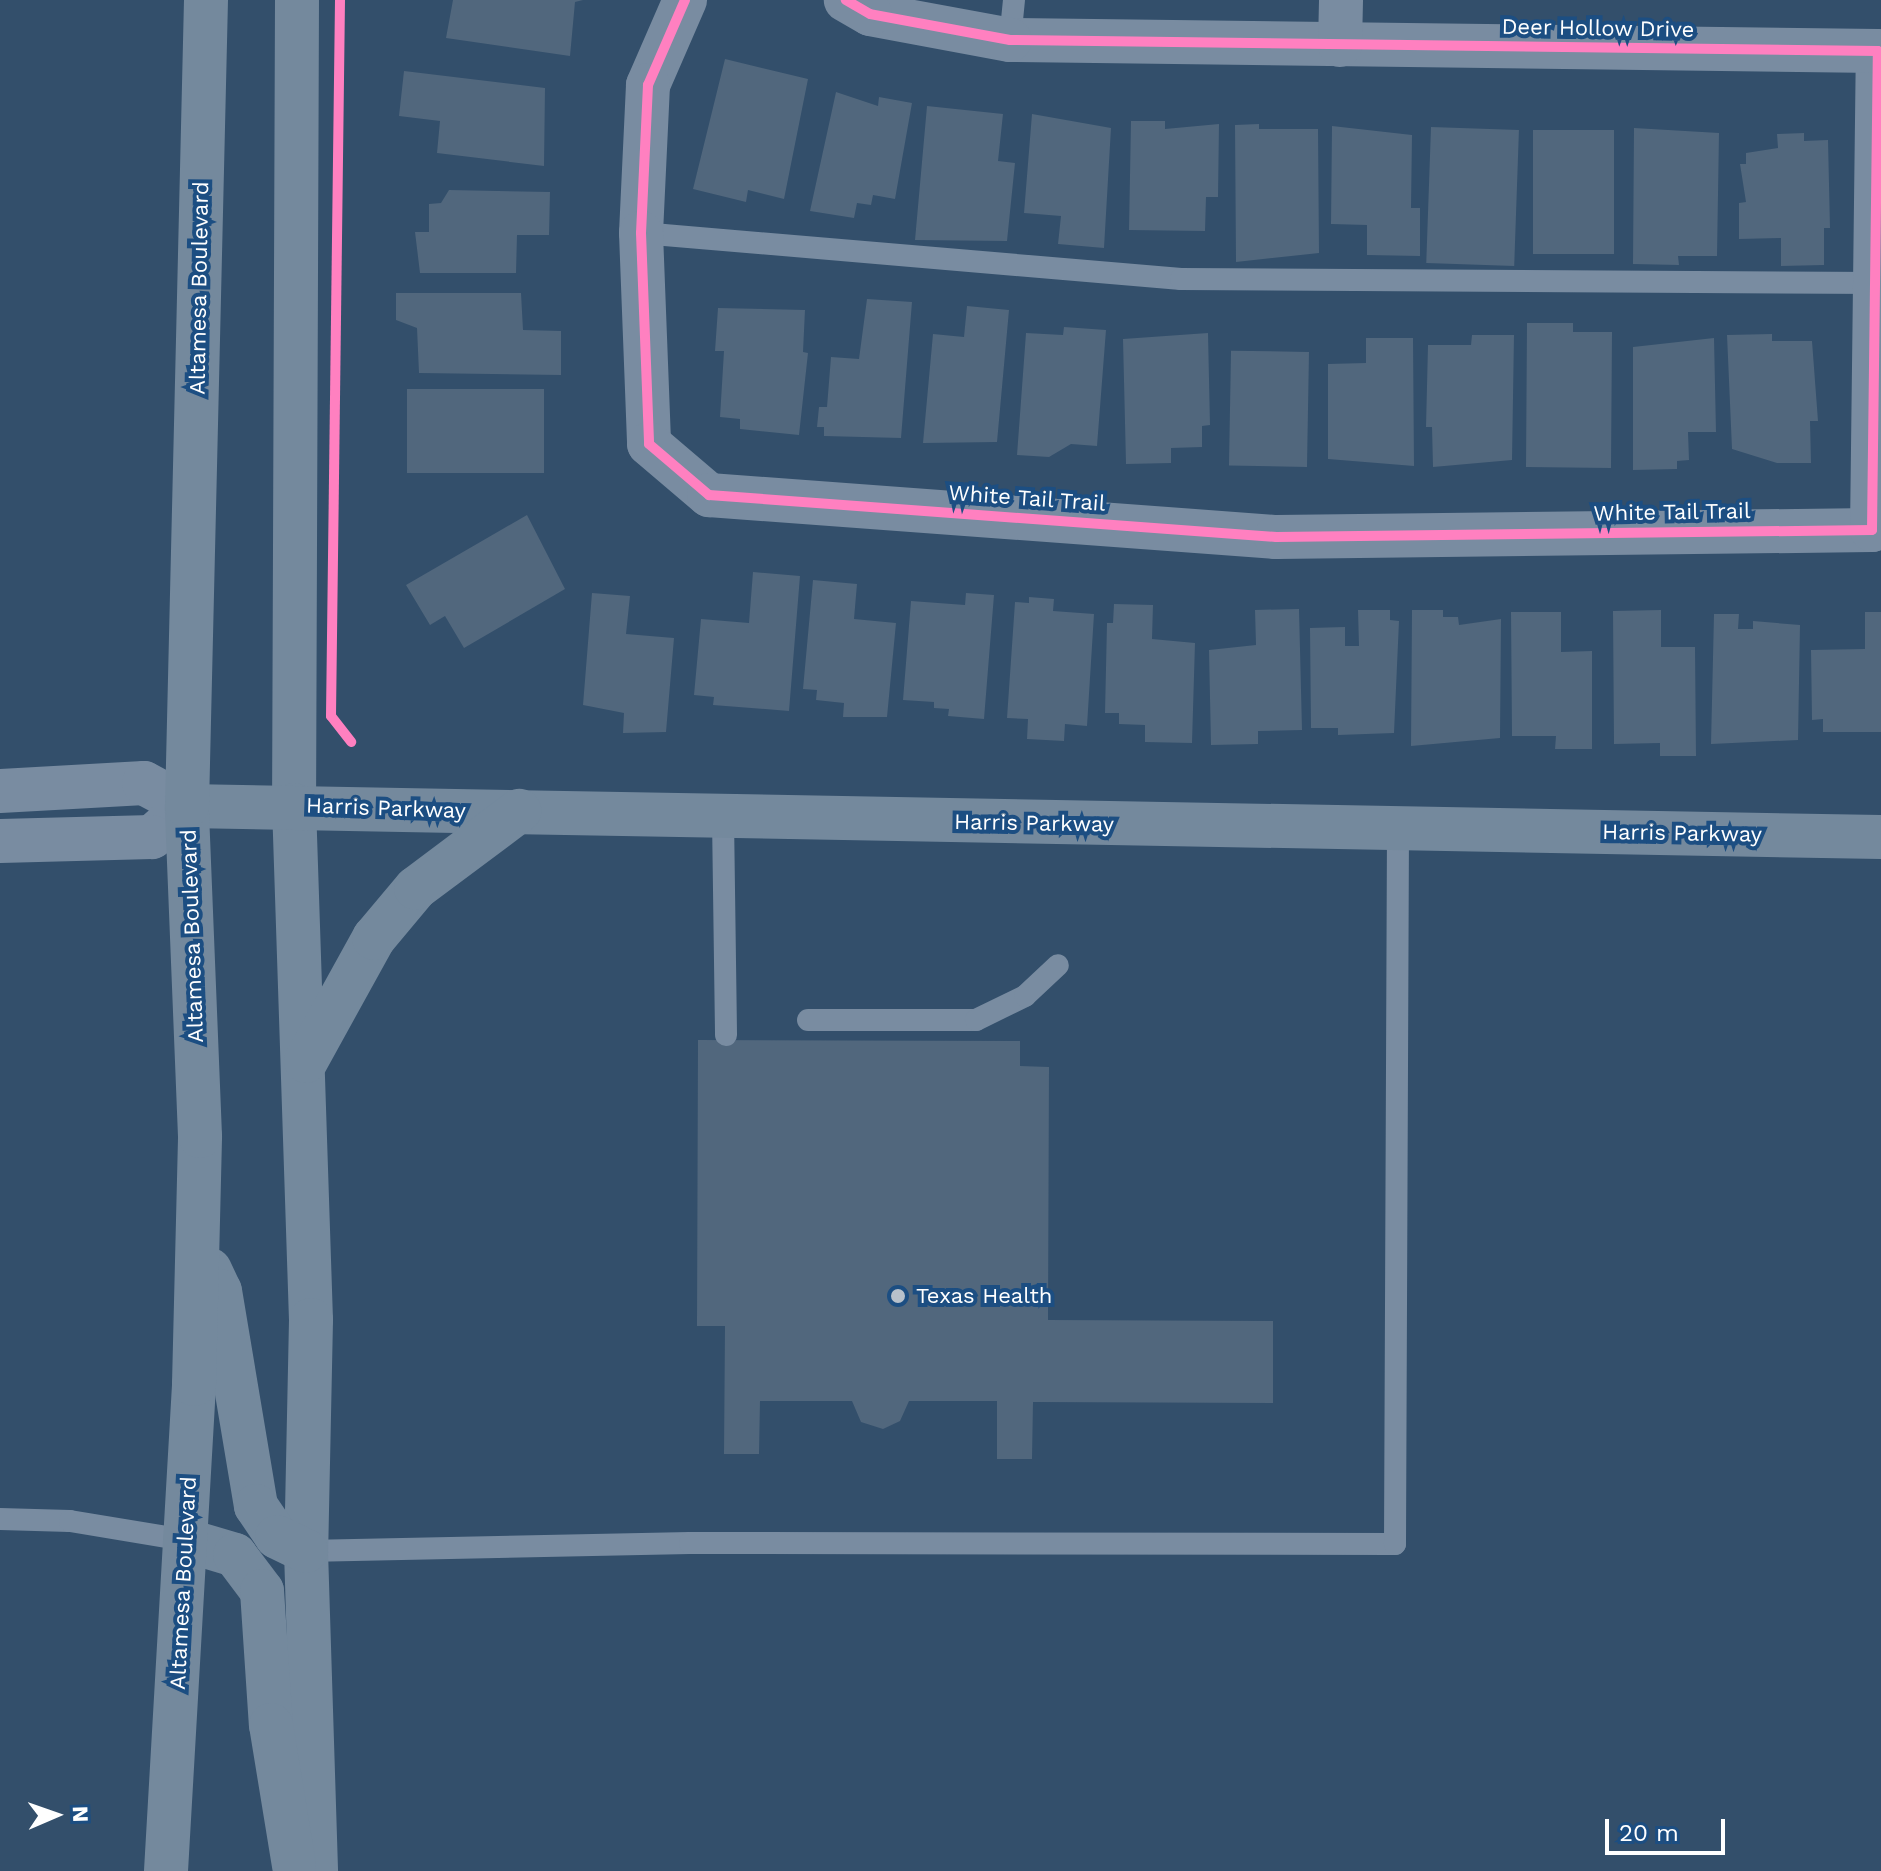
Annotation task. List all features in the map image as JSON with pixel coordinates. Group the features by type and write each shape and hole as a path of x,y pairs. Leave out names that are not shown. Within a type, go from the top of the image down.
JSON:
{"main road":[{"name":"Altamesa Boulevard","path":"166,1871 185,1540 200,1136 187,806 206,0"},
{"path":"297,0 294,805 311,1320 306,1551 316,1871"},
{"name":"Harris Parkway","path":"187,806 294,805 723,818 1881,837"},
{"path":"304,1066 374,938 408,897 519,811"},
{"path":"197,1247 220,1291 256,1506 277,1537 306,1551"},
{"path":"185,1540 235,1555 262,1591 271,1725 295,1871"}],"street":[{"name":"White Tail Trail","path":"685,0 648,85 641,233 649,444 709,495 1276,537 1872,530"},
{"name":"Deer Hollow Drive","path":"846,0 870,14 1012,20 1340,45 1879,50 1880,283 1872,530"},
{"path":"1340,45 1341,0"},
{"name":"Harris Parkway","path":"0,791 144,783 187,806"},
{"path":"0,841 152,837 187,806"}],"lane":[{"path":"641,233 1181,279 1880,283"},
{"path":"723,818 726,1035"},
{"path":"306,1551 690,1543 1395,1544 1398,828"},
{"path":"808,1020 976,1020 1025,996 1058,965"},
{"path":"0,1519 70,1521 185,1540"}],"building":[{"path":"453,0 583,0 575,2 570,56 446,38"},
{"path":"725,59 808,79 784,199 748,190 746,202 693,189"},
{"path":"404,71 545,88 544,166 437,153 440,121 399,116"},
{"path":"836,92 878,106 879,97 912,103 895,199 873,195 871,205 857,203 854,218 810,211"},
{"path":"927,106 1003,114 998,161 1015,163 1007,241 915,240"},
{"path":"1032,114 1111,128 1104,248 1058,244 1061,216 1024,213"},
{"path":"1131,121 1165,121 1165,129 1219,124 1218,197 1206,197 1205,231 1129,230"},
{"path":"1259,124 1259,129 1318,129 1319,253 1236,262 1235,125"},
{"path":"1332,126 1412,135 1411,208 1420,208 1420,256 1367,255 1367,225 1331,224"},
{"path":"1431,127 1519,130 1514,266 1426,263"},
{"path":"1634,128 1719,133 1717,256 1678,256 1679,265 1633,264"},
{"path":"1533,130 1614,130 1614,254 1533,254"},
{"path":"1804,133 1804,141 1828,140 1830,228 1824,228 1824,265 1781,266 1781,238 1739,239 1739,203 1746,202 1740,164 1746,164 1746,153 1778,148 1777,134"},
{"path":"449,190 550,192 549,235 517,235 516,273 420,273 415,232 429,232 429,204 441,203"},
{"path":"396,293 521,293 523,330 561,331 561,375 419,373 417,328 396,320"},
{"path":"867,299 912,302 901,438 824,436 824,427 817,427 819,407 827,407 831,357 859,359"},
{"path":"967,306 1009,310 997,442 923,443 933,334 964,337"},
{"path":"718,308 805,310 803,352 808,353 799,435 740,429 740,419 720,417 724,351 715,351"},
{"path":"1527,323 1573,323 1573,332 1612,332 1611,468 1526,467"},
{"path":"1064,327 1106,330 1097,446 1071,444 1049,457 1017,455 1026,333 1063,335"},
{"path":"1208,333 1210,425 1202,426 1202,447 1171,448 1171,463 1126,464 1123,339"},
{"path":"1772,334 1772,341 1812,341 1818,421 1810,421 1811,463 1777,463 1732,449 1727,335"},
{"path":"1472,335 1514,335 1512,460 1433,467 1432,427 1426,427 1428,345 1471,345"},
{"path":"1366,338 1413,338 1414,466 1328,459 1328,364 1366,363"},
{"path":"1714,338 1716,432 1688,432 1689,460 1677,461 1677,469 1633,470 1633,347"},
{"path":"1231,351 1309,352 1307,467 1229,466"},
{"path":"407,389 544,389 544,473 407,473"},
{"path":"527,515 565,589 464,648 445,616 430,625 406,585"},
{"path":"753,572 800,576 789,711 713,705 714,697 694,695 701,619 749,623"},
{"path":"813,580 857,584 854,619 896,623 887,717 843,717 844,703 816,700 817,690 803,689"},
{"path":"592,593 630,596 626,634 674,638 666,732 623,733 624,713 583,705"},
{"path":"966,593 994,595 984,719 948,716 949,709 934,708 934,702 903,700 911,601 965,605"},
{"path":"1029,597 1054,599 1053,611 1094,614 1087,726 1065,724 1064,741 1027,739 1028,719 1007,718 1015,602 1029,603"},
{"path":"1114,604 1153,605 1152,639 1195,643 1192,743 1145,742 1145,725 1119,724 1119,713 1105,713 1107,623 1113,623"},
{"path":"1299,609 1302,730 1258,731 1258,744 1211,745 1209,650 1256,645 1255,610"},
{"path":"1358,610 1390,610 1390,620 1399,621 1394,733 1338,735 1338,728 1311,728 1310,628 1345,627 1345,646 1359,646"},
{"path":"1412,610 1443,610 1443,617 1458,617 1459,625 1501,619 1500,738 1411,746"},
{"path":"1661,610 1661,647 1695,647 1696,756 1660,756 1660,743 1614,744 1613,611"},
{"path":"1511,612 1561,612 1561,652 1592,651 1592,749 1555,749 1556,736 1512,736"},
{"path":"1865,612 1881,612 1881,732 1823,732 1823,719 1812,720 1811,650 1865,649"},
{"path":"1714,614 1739,614 1738,629 1753,629 1753,621 1800,625 1798,740 1711,744"},
{"path":"698,1040 1020,1041 1020,1066 1049,1067 1048,1320 1273,1321 1273,1403 1033,1402 1032,1459 997,1459 997,1401 909,1401 900,1421 883,1429 861,1422 852,1401 760,1401 759,1454 724,1454 725,1326 697,1326"}],"cycle path":[{"path":"340,0 331,716 351,742"},
{"path":"685,0 648,85 641,233 649,444 709,495 1276,537 1872,530 1878,51 1010,40 870,14 846,0"}],"place":[{"name":"Texas Health","path":"898,1296"}]}
